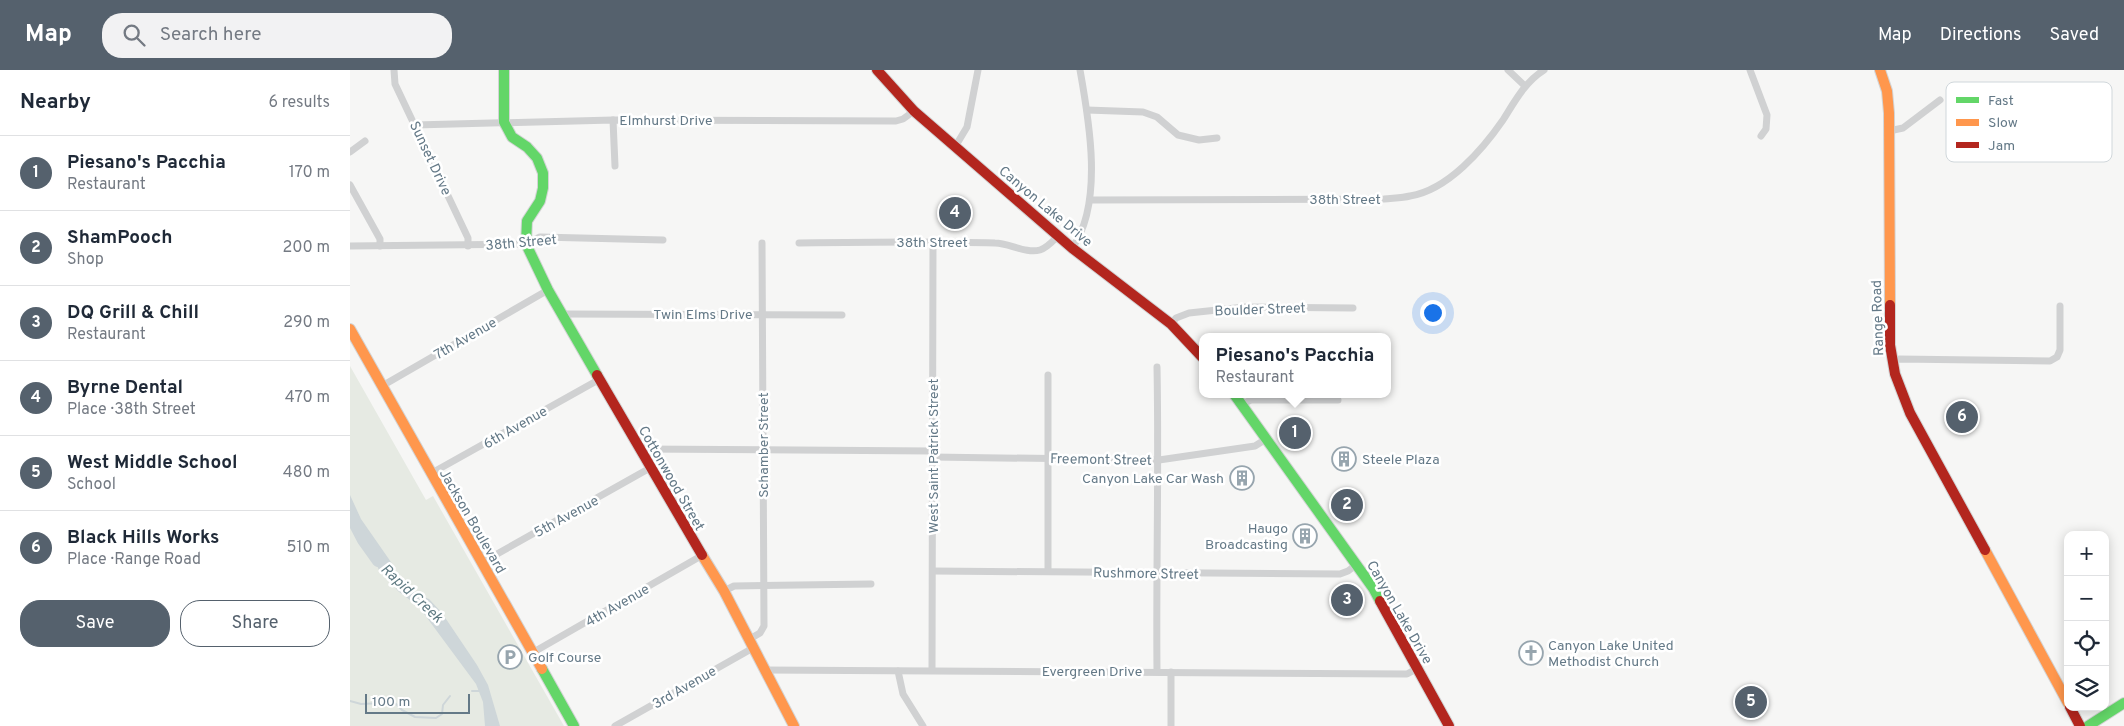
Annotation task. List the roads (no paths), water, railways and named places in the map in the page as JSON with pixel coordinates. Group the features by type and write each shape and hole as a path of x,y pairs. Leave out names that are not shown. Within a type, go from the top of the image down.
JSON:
{"street":[{"name":"Sunset Drive","path":"394,70 395,84 468,238 468,246"},
{"path":"504,70 504,122 512,137 527,147 537,158 543,173 544,188 540,201 527,222 526,244"},
{"name":"Canyon Lake Drive","path":"877,70 914,110 955,147 1072,248 1171,324 1199,354"},
{"path":"955,147 967,127 978,70"},
{"path":"1072,248 1078,240 1090,200 1091,139 1080,70"},
{"path":"1508,70 1524,86"},
{"name":"38th Street","path":"1090,200 1384,199 1412,196 1431,188 1472,159 1488,142 1524,86 1544,70"},
{"path":"1750,70 1767,115 1766,129 1762,136"},
{"name":"Range Road","path":"1880,70 1887,90 1890,131 1889,317 1892,361 1910,412 2064,696"},
{"path":"1890,131 1903,128 1940,100"},
{"name":"Elmhurst Drive","path":"415,125 613,120 896,120 903,119 914,110"},
{"path":"1087,110 1143,112 1157,117 1178,135 1199,140 1217,138"},
{"path":"613,120 615,166"},
{"path":"350,152 365,141"},
{"path":"350,185 380,238 380,246"},
{"name":"38th Street","path":"799,243 1004,243 1029,250 1039,250 1050,244 1058,236"},
{"name":"38th Street","path":"350,246 526,244 540,237 663,240"},
{"name":"West Saint Patrick Street","path":"932,670 933,242"},
{"name":"Schamber Street","path":"750,644 764,626 762,243"},
{"name":"Cottonwood Street","path":"526,244 548,290 650,468 724,590 750,644 794,726"},
{"name":"7th Avenue","path":"382,386 548,290"},
{"path":"1892,361 1899,359 2050,361 2057,357 2060,350 2060,306"},
{"name":"Boulder Street","path":"1171,324 1176,318 1189,313 1245,307 1353,308"},
{"name":"Twin Elms Drive","path":"563,314 842,315"},
{"name":"Jackson Boulevard","path":"350,329 430,474 574,726"},
{"path":"1157,367 1159,460 1156,574 1157,671"},
{"path":"1048,375 1048,572"},
{"name":"6th Avenue","path":"430,474 600,379"},
{"name":"Canyon Lake Drive","path":"1237,398 1377,594 1449,726"},
{"path":"1242,404 1250,400 1338,400"},
{"name":"Freemont Street","path":"640,449 763,450 1159,460 1255,446 1266,439"},
{"name":"5th Avenue","path":"481,563 650,468"},
{"name":"4th Avenue","path":"532,654 702,556"},
{"name":"Rushmore Street","path":"933,571 1340,574 1356,565"},
{"path":"724,590 734,586 871,584"},
{"name":"3rd Avenue","path":"614,726 750,644"},
{"name":"Evergreen Drive","path":"764,670 1407,674 1418,668"},
{"path":"898,671 903,694 924,726"},
{"path":"1170,726 1171,672"},
{"path":"2088,726 2124,703"},
{"path":"2072,711 2080,726"}],"water":[{"path":"350,495 361,519 393,565 397,579 416,594 429,599 442,613 477,665 488,685 500,726 485,726 483,702 476,684 419,607 398,591 379,570 357,523 350,513"}],"waterway":[{"name":"Rapid Creek","path":"350,515 363,540 378,561"},
{"path":"472,691 480,691"},
{"path":"394,702 402,710 415,717 436,718 442,714 443,705 450,696"},
{"path":"350,701 361,704 383,703"}],"place":[{"name":"Byrne Dental","path":"955,213"},
{"name":"Black Hills Works","path":"1962,417"},
{"name":"Piesano's Pacchia","path":"1295,433"},
{"name":"Steele Plaza","path":"1344,459"},
{"name":"Canyon Lake Car Wash","path":"1242,478"},
{"name":"ShamPooch","path":"1347,505"},
{"name":"Haugo Broadcasting","path":"1305,536"},
{"name":"DQ Grill & Chill","path":"1347,600"},
{"name":"Canyon Lake United Methodist Church","path":"1531,653"},
{"name":"Golf Course","path":"510,657"},
{"name":"West Middle School","path":"1751,702"}]}
